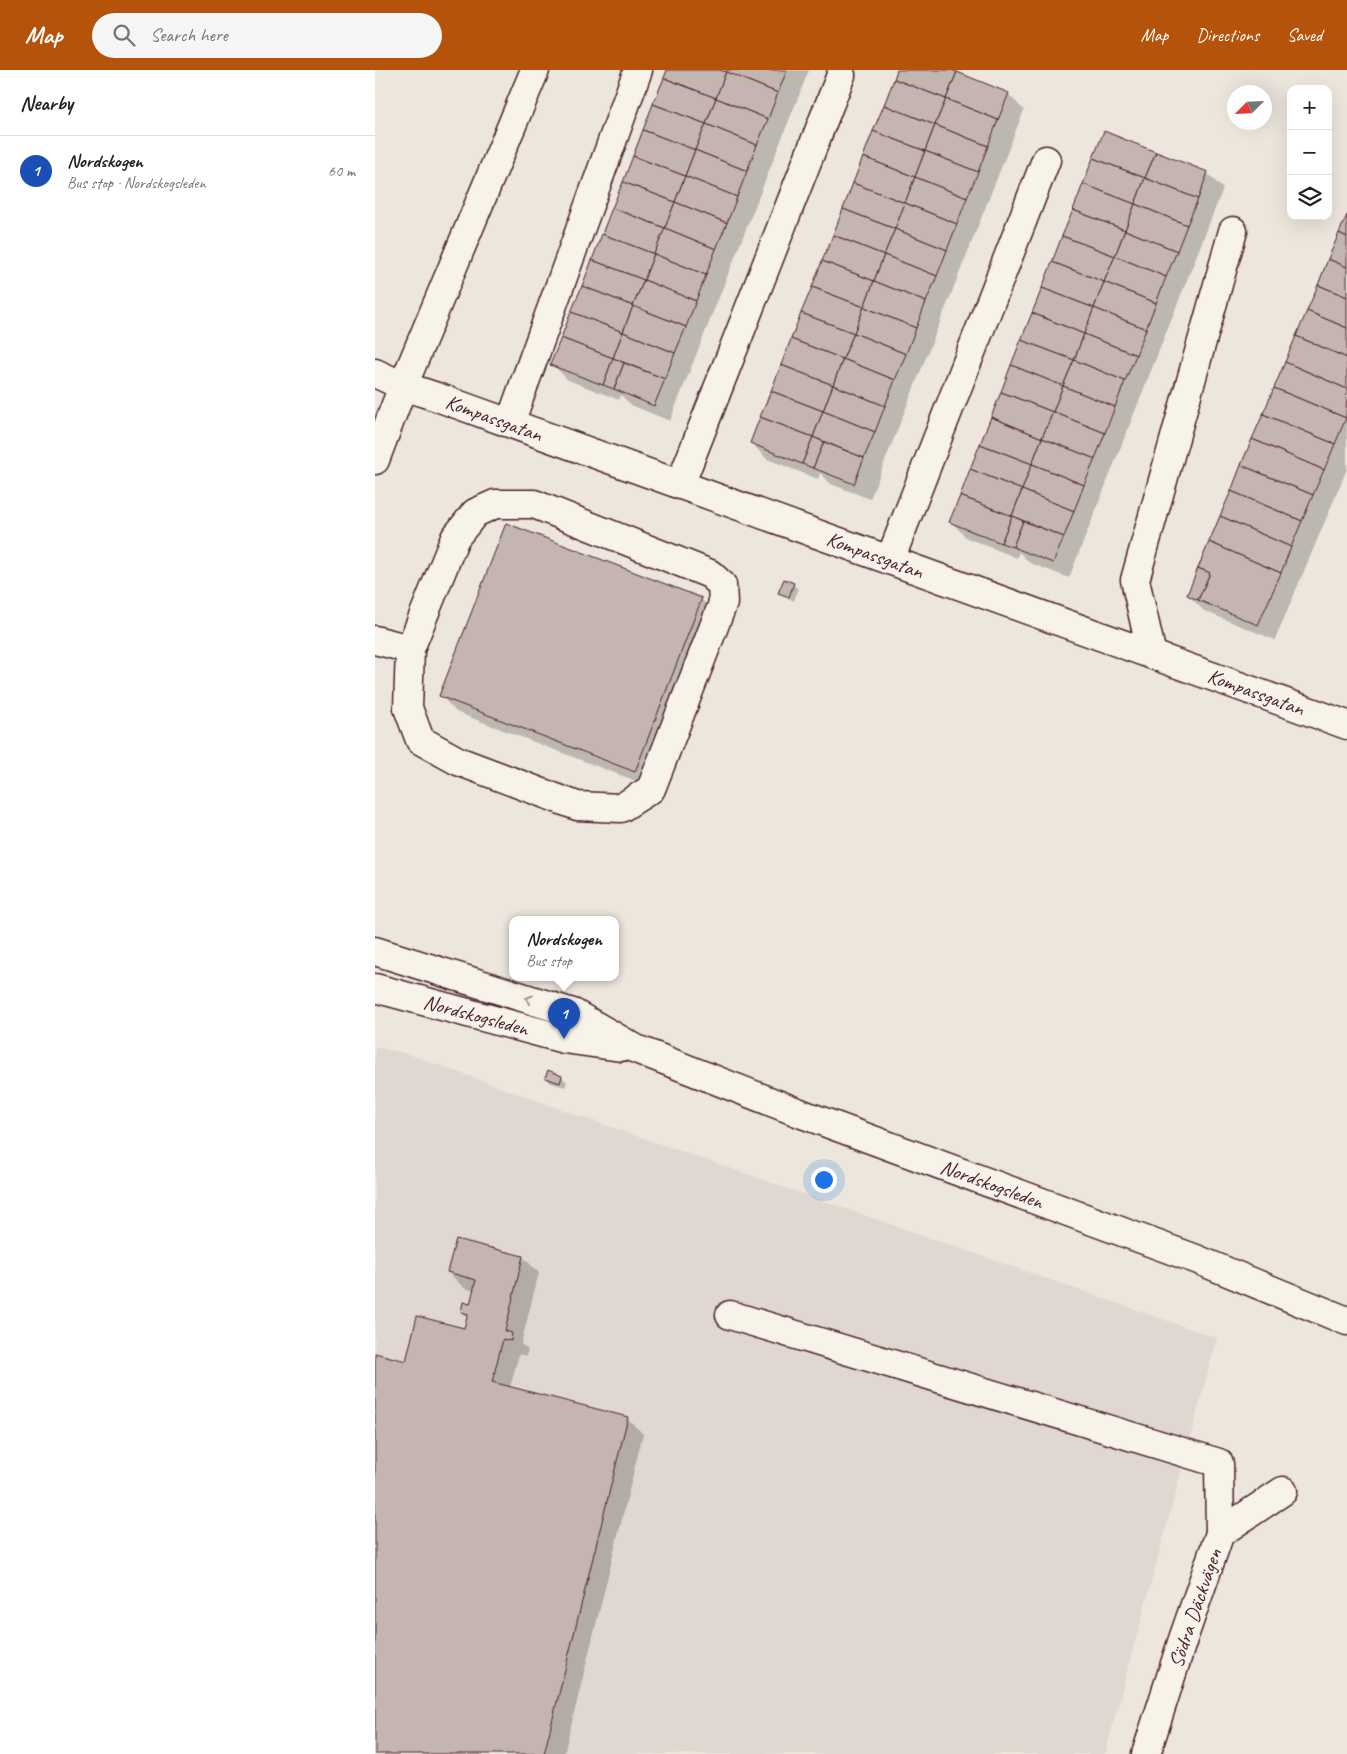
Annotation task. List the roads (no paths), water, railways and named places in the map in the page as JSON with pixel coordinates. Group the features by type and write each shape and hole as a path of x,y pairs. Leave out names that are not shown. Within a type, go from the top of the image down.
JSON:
{"street":[{"path":"375,460 403,386 535,70"},
{"path":"510,423 638,70"},
{"path":"680,485 841,75"},
{"path":"890,560 1046,160"},
{"path":"1153,655 1135,580 1233,231"},
{"name":"Kompassgatan","path":"375,373 403,386 1347,725"},
{"path":"495,504 533,504 710,574 722,585 723,603 651,789 621,808 577,806 458,761 420,740 408,708 410,649 455,538 475,513 495,504"},
{"path":"375,640 410,649"},
{"name":"Nordskogsleden","path":"375,952 573,1013 636,1050 1195,1259 1347,1321"},
{"name":"Nordskogsleden","path":"375,988 564,1039 636,1050"},
{"path":"731,1315 1219,1463 1220,1533"},
{"name":"Södra Däckvägen","path":"1146,1754 1183,1638 1220,1533 1283,1491"}],"place":[{"name":"Nordskogen","path":"564,1039"}]}
